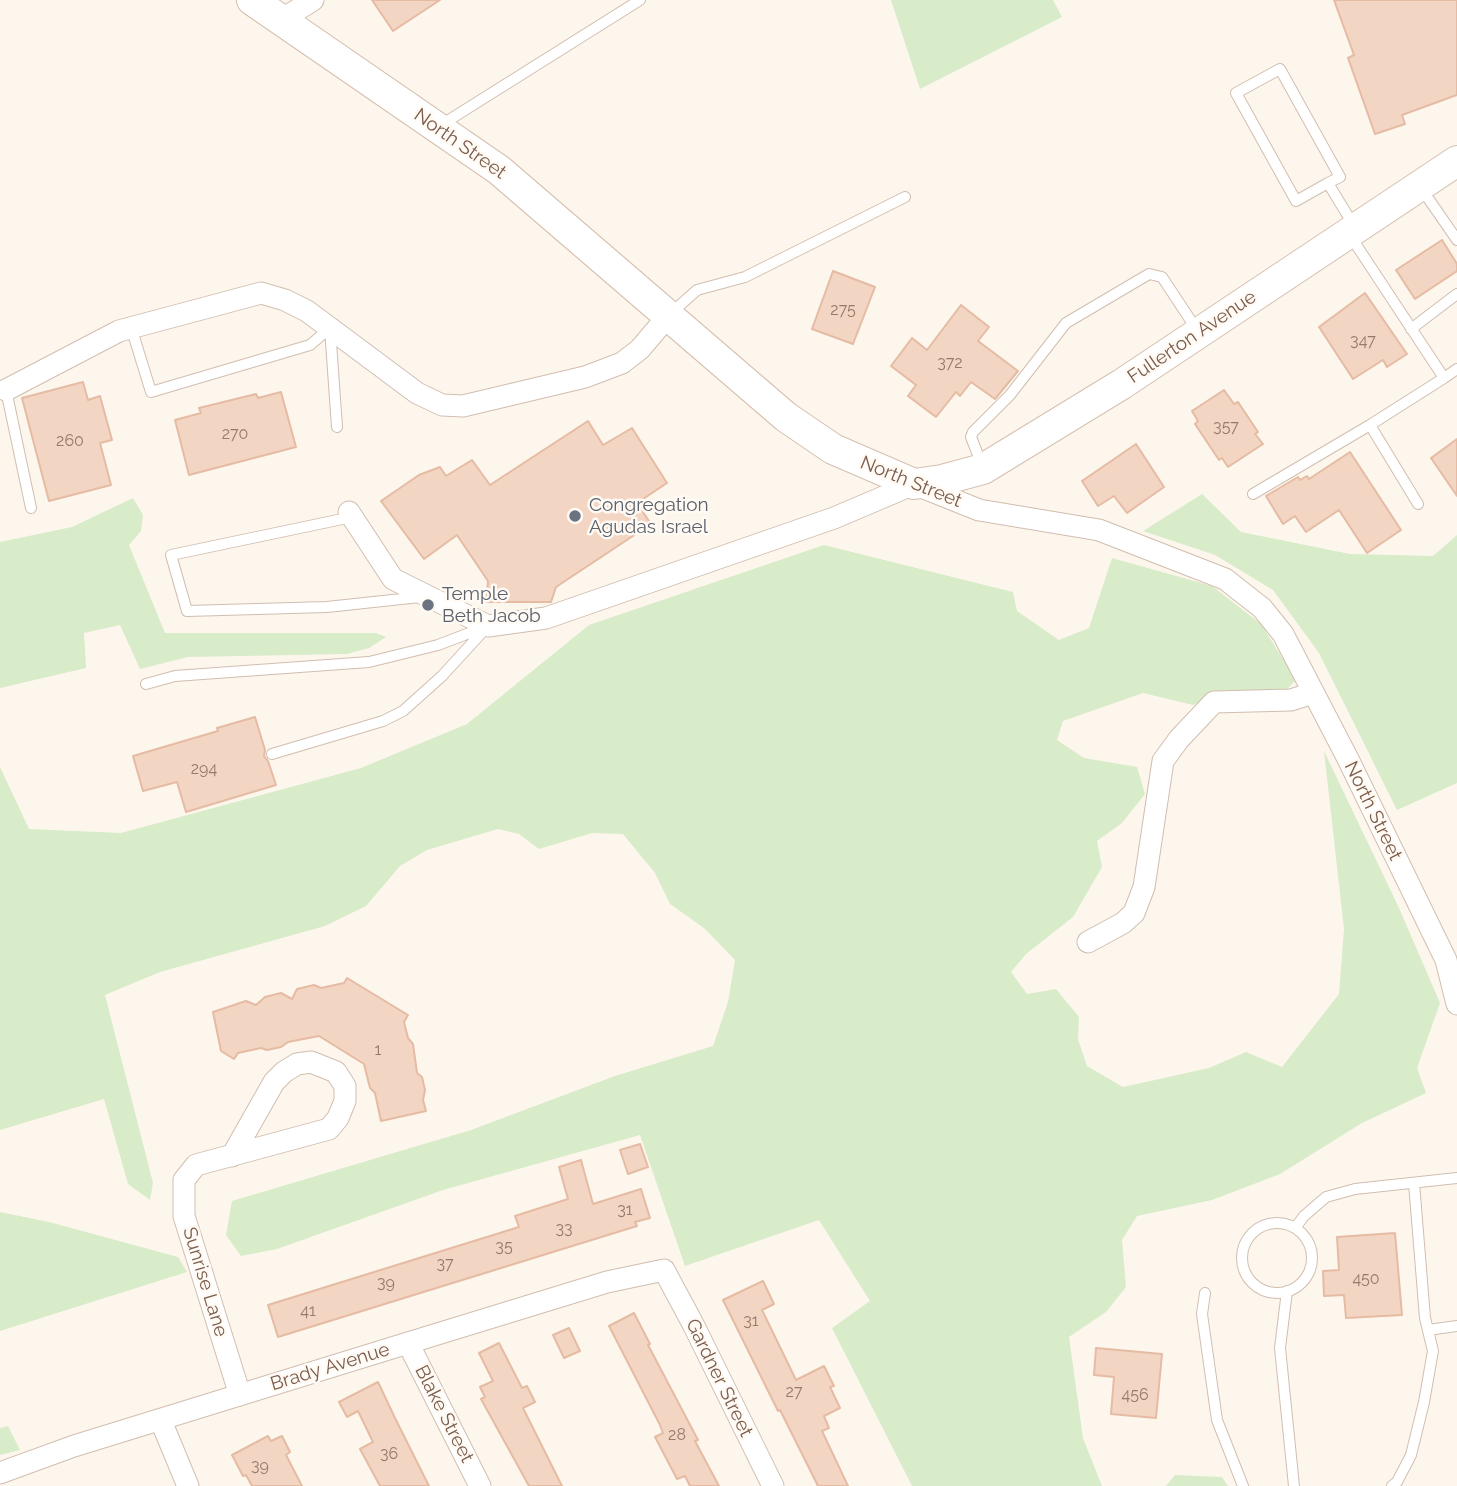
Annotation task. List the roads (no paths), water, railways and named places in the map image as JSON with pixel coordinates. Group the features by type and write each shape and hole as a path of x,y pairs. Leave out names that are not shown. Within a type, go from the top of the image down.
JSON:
{"street":[{"name":"North Street","path":"252,0 499,170 786,417 833,449 979,510 1099,530 1225,579 1262,608 1283,634 1349,759 1446,960 1457,1004"},
{"path":"281,20 313,0"},
{"name":"Fullerton Avenue","path":"914,484 942,480 983,468 1122,384 1457,161"},
{"path":"6,390 119,331 261,293 296,305 417,393 442,405 463,406 585,377 622,363 640,349 668,316"},
{"path":"351,515 393,579 488,626 546,618 834,518 914,484"},
{"path":"1088,942 1134,913 1144,887 1163,761 1179,739 1214,702 1291,700 1313,692"},
{"name":"Sunrise Lane","path":"232,1156 274,1082 284,1072 297,1063 311,1062 336,1072 345,1086 345,1101 330,1129 232,1156 197,1165 184,1180 184,1216 240,1395"},
{"name":"Brady Avenue","path":"0,1473 74,1446 607,1282 664,1270"},
{"name":"Gardner Street","path":"664,1270 773,1486"},
{"name":"Blake Street","path":"408,1343 480,1486"},
{"path":"160,1420 188,1486"}],"lane":[{"path":"437,127 640,0"},
{"path":"1280,69 1340,177 1328,183 1296,201 1236,93 1280,69"},
{"path":"1328,183 1352,231 1444,378"},
{"path":"1419,186 1457,240"},
{"path":"668,316 697,290 745,277 905,197"},
{"path":"983,468 971,437 973,432 1010,395 1066,323 1149,274 1162,277 1199,332"},
{"path":"1411,329 1457,294"},
{"path":"131,327 151,392 310,345 330,328"},
{"path":"330,328 337,427"},
{"path":"1253,494 1370,425 1457,369"},
{"path":"6,390 31,508"},
{"path":"1370,425 1418,504"},
{"path":"351,515 171,555 187,611 327,607 426,596"},
{"path":"146,684 175,676 369,662 438,645 488,626"},
{"path":"272,754 383,721 403,711 442,677 488,626"},
{"path":"1295,1228 1326,1197 1355,1189 1457,1178"},
{"path":"1392,1486 1397,1482 1411,1455 1433,1351 1425,1318 1414,1183"},
{"path":"1275,1223 1295,1228 1304,1235 1310,1245 1311,1268 1305,1278 1287,1291 1268,1292 1252,1283 1245,1273 1242,1253 1250,1235 1258,1228 1275,1223"},
{"path":"1287,1291 1280,1348 1294,1486"},
{"path":"1205,1293 1202,1314 1217,1420 1243,1486"},
{"path":"1428,1330 1457,1326"}],"place":[{"name":"Congregation Agudas Israel","path":"575,516"},
{"name":"Temple Beth Jacob","path":"428,605"}]}
